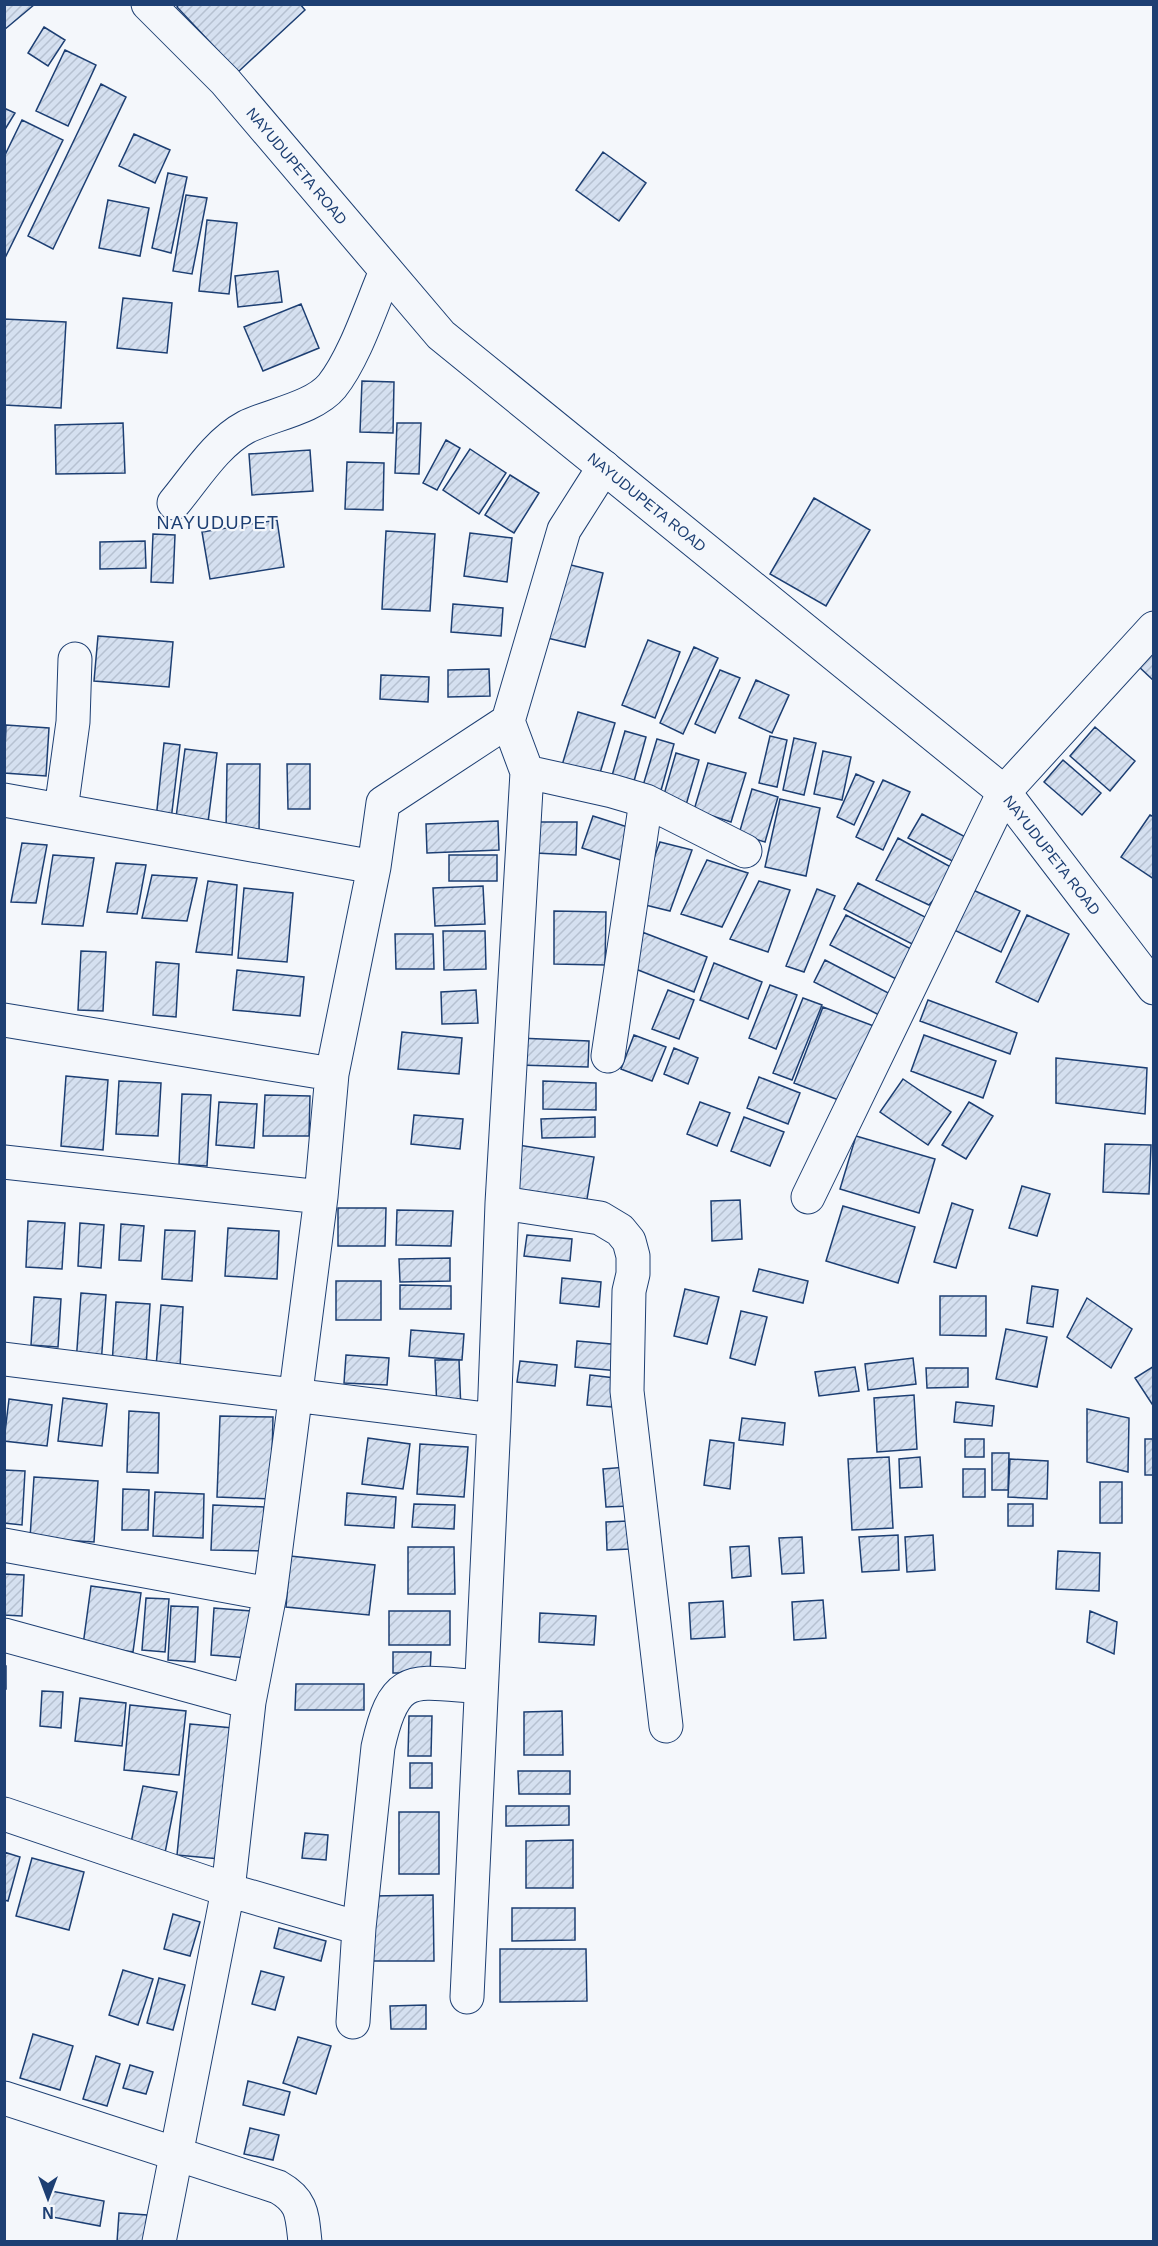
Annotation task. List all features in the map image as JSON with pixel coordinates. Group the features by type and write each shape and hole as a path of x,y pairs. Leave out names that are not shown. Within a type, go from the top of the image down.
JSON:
{"street":[{"name":"NAYUDUPETA ROAD","path":"148,4 225,81 441,335 1004,792 1154,988"},
{"path":"174,504 222,446 244,428 311,401 330,388 347,362 386,271"},
{"path":"467,1997 502,1203 527,772 508,721 564,530 604,467"},
{"path":"808,1197 1004,792 1154,628"},
{"path":"61,810 73,722 75,658"},
{"path":"159,2241 228,1890 249,1702 270,1594 321,1197 332,1074 374,867 382,803 508,721"},
{"path":"527,772 646,801 745,851"},
{"path":"4,800 374,867"},
{"path":"608,1056 646,801"},
{"path":"4,1020 332,1074"},
{"path":"4,1162 321,1197"},
{"path":"502,1203 600,1218 620,1230 629,1241 633,1256 633,1274 629,1291 627,1391 666,1726"},
{"path":"4,1359 494,1420"},
{"path":"4,1545 270,1594"},
{"path":"4,1635 249,1702"},
{"path":"353,2022 359,1928 378,1747 384,1721 392,1701 403,1689 420,1682 481,1687"},
{"path":"4,1814 228,1890 359,1928"},
{"path":"4,2098 278,2187 296,2200 302,2213 305,2241"}],"building":[{"path":"4,4 35,4 4,30"},
{"path":"179,4 300,4 305,10 238,72 177,7"},
{"path":"44,27 65,40 48,66 28,53"},
{"path":"65,50 96,65 68,126 36,111"},
{"path":"101,84 126,97 53,249 28,236"},
{"path":"4,108 15,113 4,131"},
{"path":"22,120 63,140 4,260 4,157"},
{"path":"134,134 170,150 155,183 119,166"},
{"path":"603,152 646,183 619,221 576,190"},
{"path":"168,173 187,177 171,253 152,248"},
{"path":"186,195 207,198 192,274 173,271"},
{"path":"108,200 149,208 140,256 99,248"},
{"path":"207,220 237,223 229,294 199,291"},
{"path":"278,271 282,302 238,307 235,276"},
{"path":"123,298 172,303 167,353 117,348"},
{"path":"301,304 319,348 263,371 244,327"},
{"path":"4,319 66,322 61,408 4,405"},
{"path":"362,381 394,382 393,433 360,432"},
{"path":"123,423 125,473 56,474 55,425"},
{"path":"397,423 421,423 419,474 395,473"},
{"path":"446,440 460,448 437,490 423,483"},
{"path":"470,449 506,473 479,514 443,490"},
{"path":"310,450 313,491 252,495 249,454"},
{"path":"347,462 384,463 383,510 345,509"},
{"path":"510,475 539,493 514,533 485,515"},
{"path":"814,498 870,530 826,606 770,574"},
{"path":"277,520 284,567 210,579 202,532"},
{"path":"386,531 435,534 430,611 382,609"},
{"path":"470,533 512,538 507,582 464,576"},
{"path":"153,534 175,535 173,583 151,582"},
{"path":"145,541 146,568 100,569 100,542"},
{"path":"563,563 603,573 585,647 543,637"},
{"path":"453,604 503,608 501,636 451,632"},
{"path":"98,636 173,642 169,687 94,681"},
{"path":"648,640 680,652 655,718 622,705"},
{"path":"1154,646 1154,681 1136,664"},
{"path":"694,647 718,658 683,734 660,723"},
{"path":"489,669 490,696 448,697 448,670"},
{"path":"720,670 740,678 715,733 695,724"},
{"path":"381,675 429,677 428,702 380,699"},
{"path":"756,680 789,695 772,733 739,718"},
{"path":"578,712 615,723 597,783 560,772"},
{"path":"6,725 49,728 46,776 4,773"},
{"path":"1095,727 1135,761 1110,791 1070,756"},
{"path":"625,731 646,737 633,785 611,779"},
{"path":"770,736 787,740 777,787 759,783"},
{"path":"794,738 816,743 804,795 783,790"},
{"path":"657,739 674,744 660,794 642,789"},
{"path":"164,743 180,745 171,820 156,819"},
{"path":"185,749 217,753 207,830 175,825"},
{"path":"823,751 851,757 842,800 814,794"},
{"path":"676,753 699,760 686,805 663,798"},
{"path":"1063,760 1101,793 1082,815 1044,782"},
{"path":"708,763 746,773 731,822 694,810"},
{"path":"227,764 260,764 259,832 226,832"},
{"path":"287,764 310,764 310,809 288,809"},
{"path":"856,774 874,782 854,825 837,817"},
{"path":"883,780 910,792 883,850 856,837"},
{"path":"752,789 778,797 765,842 739,834"},
{"path":"780,799 820,808 806,876 765,867"},
{"path":"922,814 973,841 960,865 908,838"},
{"path":"1150,815 1154,817 1154,879 1121,857"},
{"path":"593,816 637,830 627,862 582,848"},
{"path":"498,821 499,850 427,853 426,824"},
{"path":"536,822 577,822 576,855 535,853"},
{"path":"898,838 958,871 929,905 876,880"},
{"path":"660,842 692,850 670,911 637,903"},
{"path":"22,843 47,845 36,903 11,902"},
{"path":"53,855 94,858 83,926 42,924"},
{"path":"449,855 497,855 497,881 449,881"},
{"path":"707,860 748,873 722,927 681,914"},
{"path":"116,863 146,865 137,914 107,912"},
{"path":"152,875 197,878 187,921 142,918"},
{"path":"208,881 237,885 232,955 196,952"},
{"path":"759,881 790,890 768,952 730,939"},
{"path":"858,883 929,919 916,946 844,909"},
{"path":"483,886 485,924 435,926 433,888"},
{"path":"244,888 293,893 287,962 238,958"},
{"path":"817,889 835,896 804,972 786,966"},
{"path":"973,890 1020,911 1001,952 954,930"},
{"path":"554,911 606,912 605,965 554,964"},
{"path":"846,915 913,950 898,980 830,945"},
{"path":"1027,915 1069,934 1038,1002 996,982"},
{"path":"443,931 485,931 486,969 444,970"},
{"path":"642,932 707,957 694,992 628,966"},
{"path":"395,934 433,934 434,969 396,969"},
{"path":"81,951 106,952 103,1011 78,1010"},
{"path":"825,960 896,997 885,1018 814,982"},
{"path":"156,962 179,964 176,1017 153,1015"},
{"path":"714,963 762,982 748,1019 700,1000"},
{"path":"237,970 304,977 300,1016 233,1010"},
{"path":"770,985 797,995 776,1049 749,1038"},
{"path":"476,990 478,1023 442,1024 441,992"},
{"path":"668,990 694,1000 679,1039 652,1029"},
{"path":"803,998 822,1005 792,1080 773,1073"},
{"path":"928,1000 1017,1033 1010,1054 920,1021"},
{"path":"823,1007 879,1028 849,1104 794,1083"},
{"path":"402,1032 462,1038 459,1074 398,1069"},
{"path":"634,1035 666,1047 652,1081 621,1069"},
{"path":"924,1035 996,1061 983,1098 911,1071"},
{"path":"518,1038 589,1041 588,1067 518,1065"},
{"path":"674,1048 698,1058 688,1084 664,1074"},
{"path":"1056,1058 1147,1068 1145,1114 1056,1103"},
{"path":"66,1076 108,1080 103,1150 61,1146"},
{"path":"759,1077 800,1093 788,1124 747,1108"},
{"path":"903,1079 951,1112 928,1145 880,1112"},
{"path":"119,1081 161,1083 158,1136 116,1134"},
{"path":"543,1081 596,1083 596,1110 543,1109"},
{"path":"182,1094 211,1095 207,1166 179,1164"},
{"path":"265,1095 310,1096 309,1136 263,1136"},
{"path":"219,1102 257,1104 254,1148 216,1145"},
{"path":"700,1102 730,1113 717,1146 687,1134"},
{"path":"969,1102 993,1116 966,1159 942,1145"},
{"path":"414,1115 463,1119 460,1149 411,1144"},
{"path":"595,1117 595,1137 542,1138 541,1119"},
{"path":"744,1117 784,1132 770,1166 731,1151"},
{"path":"856,1136 935,1159 919,1213 840,1189"},
{"path":"1105,1144 1151,1145 1149,1194 1103,1192"},
{"path":"518,1145 594,1157 585,1211 509,1199"},
{"path":"1022,1186 1050,1194 1037,1236 1009,1228"},
{"path":"740,1200 742,1239 712,1241 711,1201"},
{"path":"952,1203 973,1210 956,1268 934,1262"},
{"path":"843,1206 915,1227 898,1283 826,1261"},
{"path":"338,1208 386,1208 385,1246 338,1246"},
{"path":"397,1210 453,1211 451,1246 396,1245"},
{"path":"28,1221 65,1223 62,1269 26,1267"},
{"path":"80,1223 104,1225 101,1268 78,1266"},
{"path":"121,1224 144,1226 141,1261 119,1260"},
{"path":"228,1228 279,1231 277,1279 225,1276"},
{"path":"165,1230 195,1231 192,1281 162,1279"},
{"path":"527,1235 572,1239 570,1261 524,1256"},
{"path":"450,1258 450,1281 400,1282 399,1259"},
{"path":"759,1269 808,1281 803,1303 753,1291"},
{"path":"562,1278 601,1282 599,1307 560,1303"},
{"path":"336,1281 381,1281 381,1320 336,1320"},
{"path":"400,1285 451,1286 451,1309 400,1309"},
{"path":"1032,1286 1058,1290 1053,1327 1027,1323"},
{"path":"685,1289 719,1297 707,1344 674,1336"},
{"path":"81,1293 106,1295 101,1365 76,1363"},
{"path":"940,1296 986,1296 986,1336 940,1335"},
{"path":"34,1297 61,1299 58,1347 31,1345"},
{"path":"1087,1298 1132,1329 1111,1368 1067,1337"},
{"path":"116,1302 150,1304 146,1367 112,1365"},
{"path":"161,1305 183,1307 180,1368 156,1367"},
{"path":"741,1311 767,1317 755,1365 730,1358"},
{"path":"1006,1329 1047,1337 1037,1387 996,1379"},
{"path":"411,1330 464,1334 462,1360 409,1356"},
{"path":"577,1341 622,1345 619,1371 575,1367"},
{"path":"346,1355 389,1358 387,1385 344,1383"},
{"path":"913,1358 916,1384 868,1390 865,1364"},
{"path":"435,1360 459,1360 461,1411 437,1411"},
{"path":"520,1361 557,1365 555,1386 517,1382"},
{"path":"1154,1366 1154,1407 1135,1378"},
{"path":"855,1367 859,1391 819,1396 815,1372"},
{"path":"926,1368 968,1368 968,1387 927,1388"},
{"path":"590,1375 615,1378 612,1407 587,1405"},
{"path":"914,1395 917,1449 877,1452 874,1398"},
{"path":"63,1398 107,1404 102,1446 58,1441"},
{"path":"9,1399 52,1405 47,1446 4,1441"},
{"path":"956,1402 994,1406 992,1426 954,1422"},
{"path":"1087,1409 1129,1418 1128,1472 1087,1462"},
{"path":"129,1411 159,1413 158,1473 127,1472"},
{"path":"220,1416 273,1417 271,1499 217,1497"},
{"path":"742,1418 785,1423 783,1445 739,1440"},
{"path":"368,1438 410,1444 403,1489 362,1484"},
{"path":"965,1439 984,1439 984,1457 965,1457"},
{"path":"1145,1439 1154,1439 1154,1475 1145,1475"},
{"path":"710,1440 734,1443 730,1489 704,1485"},
{"path":"420,1444 468,1447 464,1497 417,1494"},
{"path":"992,1453 1009,1453 1008,1490 992,1490"},
{"path":"889,1457 893,1528 852,1530 848,1459"},
{"path":"920,1457 922,1487 900,1488 899,1459"},
{"path":"1010,1459 1048,1461 1047,1499 1008,1497"},
{"path":"627,1467 630,1506 606,1507 603,1469"},
{"path":"963,1469 985,1469 985,1497 963,1497"},
{"path":"4,1470 25,1471 22,1525 4,1523"},
{"path":"34,1477 98,1481 94,1542 30,1538"},
{"path":"1100,1482 1122,1482 1122,1523 1100,1523"},
{"path":"123,1489 149,1490 148,1530 122,1530"},
{"path":"155,1492 204,1494 203,1538 153,1536"},
{"path":"347,1493 396,1497 394,1528 345,1525"},
{"path":"414,1504 455,1505 454,1529 412,1527"},
{"path":"1008,1504 1033,1504 1033,1526 1008,1526"},
{"path":"213,1505 264,1507 263,1551 211,1550"},
{"path":"628,1521 630,1549 607,1550 606,1522"},
{"path":"898,1535 899,1570 862,1572 859,1537"},
{"path":"933,1535 935,1570 907,1572 905,1537"},
{"path":"802,1537 804,1573 782,1574 779,1538"},
{"path":"749,1546 751,1576 732,1578 730,1547"},
{"path":"408,1547 454,1547 455,1594 408,1594"},
{"path":"1058,1551 1100,1553 1099,1591 1056,1589"},
{"path":"290,1556 375,1565 369,1615 286,1607"},
{"path":"4,1574 24,1575 22,1616 4,1615"},
{"path":"91,1586 141,1593 133,1652 83,1645"},
{"path":"146,1598 169,1599 165,1652 142,1650"},
{"path":"823,1600 826,1638 794,1640 792,1602"},
{"path":"723,1601 725,1637 691,1639 689,1603"},
{"path":"171,1606 198,1607 195,1662 168,1660"},
{"path":"214,1608 251,1611 249,1658 211,1655"},
{"path":"389,1611 450,1611 450,1645 389,1645"},
{"path":"1090,1611 1117,1622 1114,1654 1087,1642"},
{"path":"540,1613 596,1616 594,1645 539,1642"},
{"path":"393,1652 431,1652 430,1673 393,1673"},
{"path":"4,1666 6,1666 6,1689 4,1689"},
{"path":"296,1684 364,1684 364,1710 295,1710"},
{"path":"42,1691 63,1692 61,1728 40,1726"},
{"path":"80,1698 126,1703 122,1746 75,1741"},
{"path":"130,1705 186,1711 179,1775 124,1770"},
{"path":"562,1711 563,1755 524,1755 524,1712"},
{"path":"409,1716 432,1716 431,1756 408,1756"},
{"path":"190,1724 233,1728 220,1859 177,1855"},
{"path":"410,1763 432,1763 432,1788 410,1788"},
{"path":"518,1771 570,1771 570,1794 519,1794"},
{"path":"143,1786 177,1792 164,1858 129,1852"},
{"path":"506,1806 569,1806 569,1825 506,1826"},
{"path":"399,1812 439,1812 439,1874 399,1874"},
{"path":"305,1833 328,1835 326,1860 302,1858"},
{"path":"573,1840 573,1888 526,1888 526,1841"},
{"path":"4,1852 20,1857 8,1901 4,1900"},
{"path":"32,1858 84,1872 69,1930 16,1916"},
{"path":"433,1895 434,1961 372,1961 372,1896"},
{"path":"512,1908 575,1908 575,1940 512,1941"},
{"path":"173,1914 200,1922 190,1956 164,1949"},
{"path":"279,1928 326,1941 321,1961 274,1948"},
{"path":"500,1949 586,1949 587,2001 500,2002"},
{"path":"123,1970 153,1979 138,2025 109,2015"},
{"path":"261,1971 284,1977 275,2010 252,2004"},
{"path":"159,1978 185,1985 173,2030 147,2023"},
{"path":"426,2005 426,2029 391,2029 390,2006"},
{"path":"33,2034 73,2046 60,2090 20,2078"},
{"path":"298,2037 331,2046 316,2094 283,2083"},
{"path":"96,2056 120,2064 107,2106 83,2099"},
{"path":"130,2065 153,2072 146,2094 123,2088"},
{"path":"248,2081 290,2092 284,2115 243,2105"},
{"path":"250,2128 279,2135 273,2160 244,2154"},
{"path":"51,2191 104,2201 100,2226 47,2216"},
{"path":"119,2213 147,2215 144,2242 117,2242"}],"district":[{"name":"NAYUDUPET","path":"218,523"}]}
